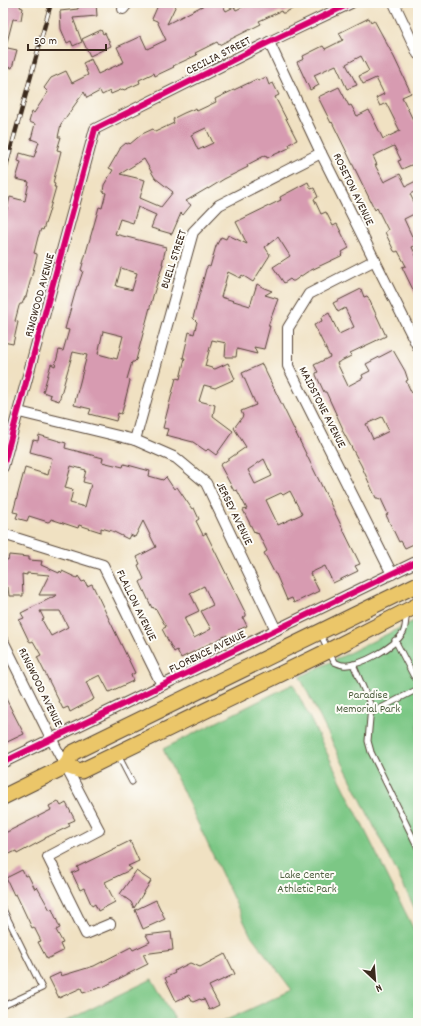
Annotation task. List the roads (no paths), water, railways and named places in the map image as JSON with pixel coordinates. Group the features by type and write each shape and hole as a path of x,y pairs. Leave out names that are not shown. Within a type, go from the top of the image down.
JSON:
{"main road":[{"path":"3,796 66,766 72,753 418,584"},
{"path":"66,766 81,771 328,651 416,606"}],"street":[{"name":"CECILIA STREET","path":"95,129 269,42 351,3"},
{"path":"394,3 418,54"},
{"name":"ROSETON AVENUE","path":"269,42 418,347"},
{"name":"RINGWOOD AVENUE","path":"3,467 95,129"},
{"name":"BUELL STREET","path":"135,440 193,232 219,205 322,153"},
{"name":"MAIDSTONE AVENUE","path":"375,260 309,294 288,328 288,366 392,574"},
{"name":"JERSEY AVENUE","path":"19,412 135,440 176,458 206,483 276,630"},
{"name":"FLALLON AVENUE","path":"3,534 103,565 162,685"},
{"name":"FLORENCE AVENUE","path":"6,761 418,561"},
{"name":"RINGWOOD AVENUE","path":"3,641 99,830 48,857 86,934 110,924"}],"lane":[{"path":"320,632 334,662 344,665 353,664 379,654 404,632 406,616 416,606"},
{"path":"395,640 418,682"},
{"path":"353,664 371,706 368,741 371,752 418,848"},
{"path":"371,713 418,689"},
{"path":"118,753 132,782"},
{"path":"3,909 42,988 3,1006"}],"railway":[{"path":"3,177 51,3"}],"park label":[{"name":"Paradise Memorial Park","path":"368,701"},
{"name":"Lake Center Athletic Park","path":"307,881"}]}
